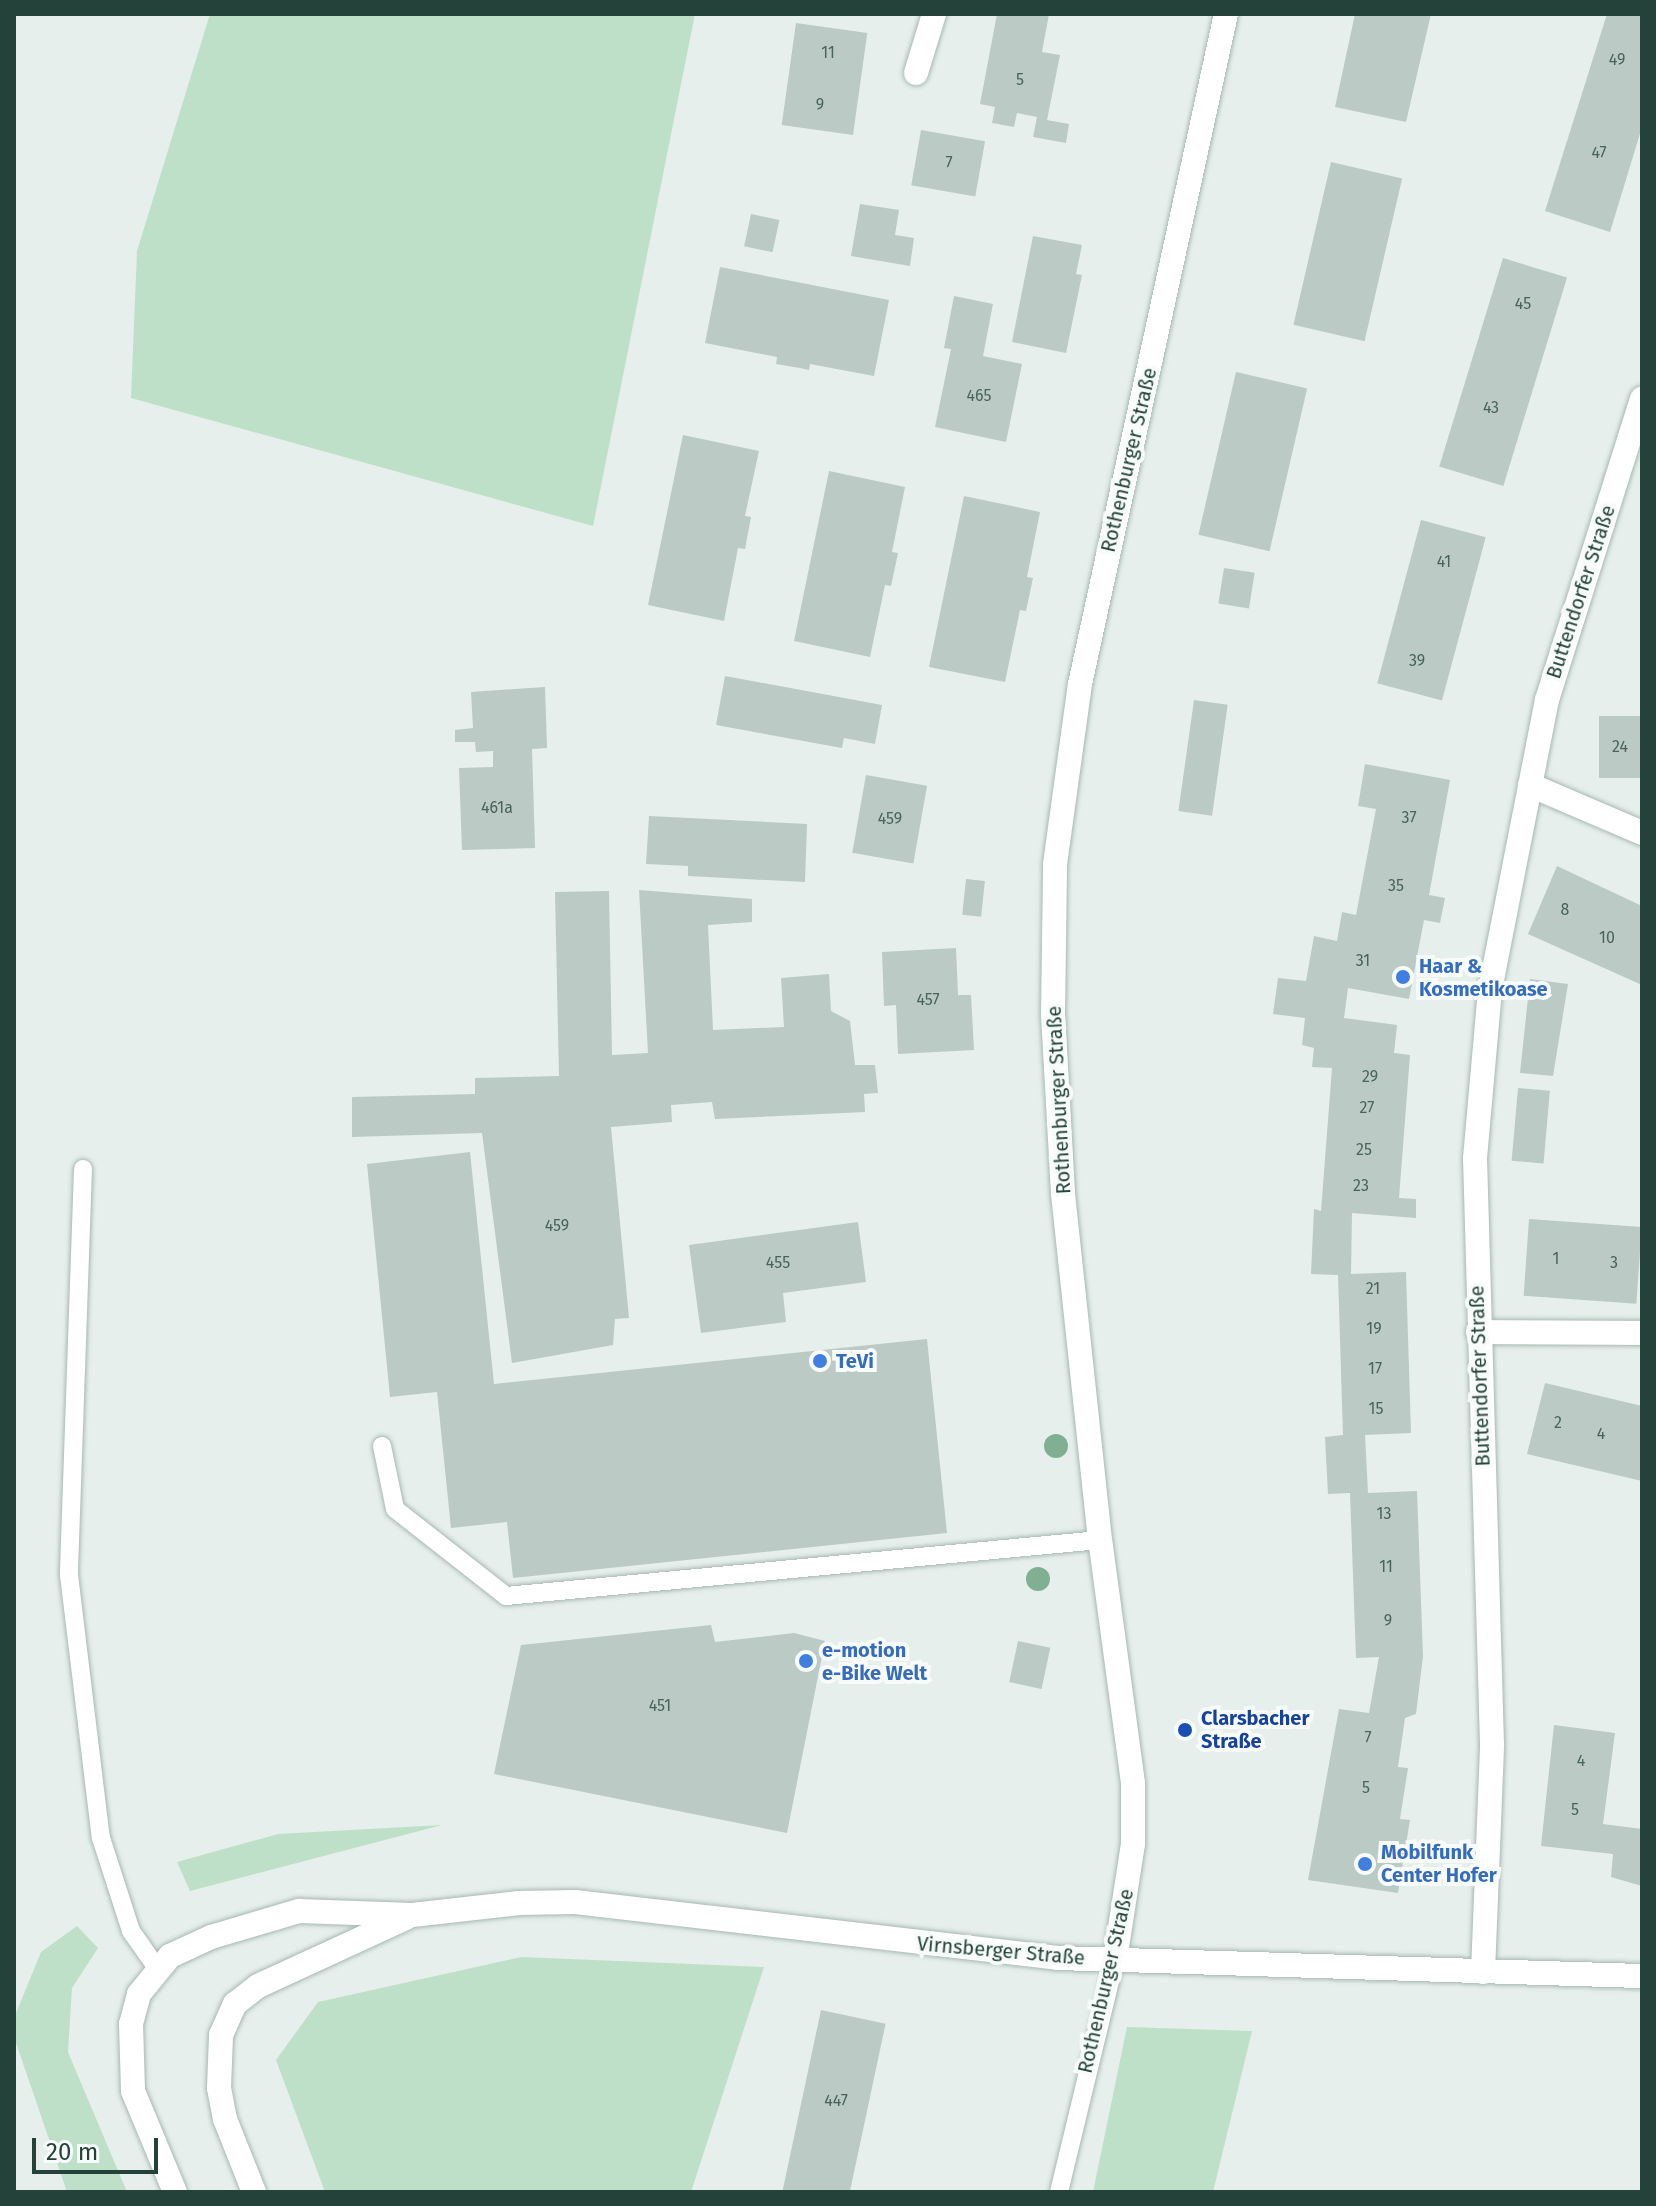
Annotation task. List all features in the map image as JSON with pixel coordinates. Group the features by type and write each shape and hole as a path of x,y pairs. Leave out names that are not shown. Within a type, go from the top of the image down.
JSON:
{"main road":[{"path":"916,73 934,14"},
{"name":"Rothenburger Straße","path":"1115,1960 1133,1844 1133,1783 1100,1540 1056,1082 1055,864 1080,684 1226,14"},
{"name":"Buttendorfer Straße","path":"1483,1972 1492,1744 1475,1158 1490,990 1547,700 1642,401"},
{"path":"1530,785 1642,833"},
{"path":"1478,1332 1642,1333"},
{"name":"Virnsberger Straße","path":"164,1962 211,1937 299,1911 412,1915 519,1903 622,1905 965,1949 1115,1960 1642,1976"},
{"name":"Virnsberger Straße","path":"254,2192 225,2119 217,2060 235,2004 258,1986 412,1915"},
{"path":"164,1962 139,1994 131,2024 133,2091 175,2192"}],"lane":[{"path":"83,1169 69,1575 101,1838 131,1931 164,1962"},
{"path":"382,1446 395,1509 506,1596 1100,1540"},
{"name":"Rothenburger Straße","path":"1059,2192 1115,1960"}],"green space":[{"path":"210,14 695,14 593,526 131,398 137,251"},
{"path":"442,1825 190,1891 177,1862 278,1834"},
{"path":"77,1926 98,1948 72,1988 68,2052 127,2192 67,2192 14,2037 14,2018 41,1952"},
{"path":"521,1957 764,1967 691,2192 325,2192 276,2060 318,2002"},
{"path":"1127,2027 1252,2031 1213,2192 1093,2192"}],"building":[{"path":"997,14 1049,14 1042,52 1060,55 1047,120 1069,124 1066,143 1033,137 1037,117 1017,113 1014,127 992,123 995,107 980,104"},
{"path":"1355,14 1431,14 1406,122 1335,107"},
{"path":"1607,14 1642,14 1642,127 1610,232 1545,211"},
{"path":"796,23 867,33 853,135 782,125"},
{"path":"921,130 985,141 975,196 911,185"},
{"path":"1331,162 1402,178 1365,341 1293,325"},
{"path":"860,204 899,210 895,235 914,238 910,266 851,256"},
{"path":"751,214 779,220 773,252 744,246"},
{"path":"1033,236 1082,245 1076,274 1082,275 1066,353 1012,342"},
{"path":"1503,258 1567,278 1503,486 1439,466"},
{"path":"720,267 889,300 874,376 810,364 809,370 776,364 777,357 705,343"},
{"path":"954,296 993,304 983,356 1022,364 1006,442 935,427 951,349 944,348"},
{"path":"1236,372 1307,388 1270,551 1198,535"},
{"path":"683,435 759,451 745,516 751,517 745,549 738,548 724,621 648,605"},
{"path":"829,471 905,487 892,552 898,553 891,586 885,585 870,657 794,641"},
{"path":"964,496 1040,512 1027,577 1033,578 1026,611 1020,610 1005,682 929,667"},
{"path":"1421,520 1486,537 1442,701 1377,683"},
{"path":"1224,568 1255,573 1249,608 1218,604"},
{"path":"725,676 882,705 875,744 844,738 842,748 716,725"},
{"path":"545,687 547,748 532,749 535,848 462,850 459,768 493,767 493,751 476,752 475,742 455,742 455,730 473,728 471,692"},
{"path":"1194,700 1228,705 1212,816 1178,811"},
{"path":"1599,716 1642,716 1642,778 1599,778"},
{"path":"1365,764 1450,780 1429,895 1445,898 1440,923 1424,920 1409,999 1348,988 1344,1018 1397,1025 1394,1053 1410,1055 1399,1198 1416,1199 1416,1218 1352,1213 1351,1274 1406,1272 1411,1433 1365,1435 1368,1493 1417,1491 1423,1656 1416,1714 1405,1718 1398,1767 1408,1768 1400,1819 1410,1820 1398,1893 1308,1880 1339,1709 1369,1713 1379,1657 1356,1658 1350,1493 1328,1494 1325,1437 1343,1435 1338,1275 1311,1274 1314,1209 1321,1211 1332,1068 1312,1067 1314,1048 1302,1045 1305,1018 1273,1014 1278,978 1306,981 1314,936 1337,941 1342,912 1356,915 1376,809 1358,806"},
{"path":"866,775 927,786 913,864 852,853"},
{"path":"649,816 807,824 805,882 688,876 688,866 646,864"},
{"path":"1557,866 1642,906 1642,985 1528,934"},
{"path":"966,879 985,881 981,917 962,915"},
{"path":"639,890 752,899 752,922 708,925 713,1030 784,1027 781,978 829,974 831,1011 850,1021 855,1065 875,1065 878,1093 864,1094 865,1112 715,1119 712,1102 671,1105 672,1122 611,1127 629,1318 615,1319 613,1345 512,1363 482,1133 352,1137 352,1097 475,1094 475,1078 559,1076 555,892 609,891 612,1055 648,1053"},
{"path":"956,948 958,995 971,995 974,1050 898,1054 896,1005 884,1006 882,952"},
{"path":"1530,979 1568,984 1553,1076 1520,1073"},
{"path":"1518,1088 1550,1091 1544,1164 1512,1161"},
{"name":"TeVi","path":"470,1152 494,1384 927,1339 947,1533 513,1578 507,1522 451,1528 437,1392 390,1397 367,1164"},
{"path":"1529,1219 1642,1227 1636,1304 1524,1296"},
{"path":"858,1222 866,1282 783,1293 786,1322 701,1333 689,1245"},
{"path":"1545,1383 1642,1406 1642,1481 1527,1454"},
{"path":"711,1625 715,1642 794,1633 825,1641 787,1833 494,1774 521,1645"},
{"path":"1018,1641 1050,1648 1042,1689 1009,1682"},
{"path":"1554,1725 1615,1733 1603,1824 1642,1829 1642,1886 1611,1877 1613,1854 1541,1846"},
{"path":"821,2010 886,2024 850,2192 782,2192"}],"place":[{"name":"Haar & Kosmetikoase","path":"1403,977"},
{"name":"TeVi","path":"820,1361"},
{"name":"e-motion e-Bike Welt","path":"806,1661"},
{"name":"Clarsbacher Straße","path":"1185,1730"},
{"name":"Mobilfunk Center Hofer","path":"1365,1864"}]}
